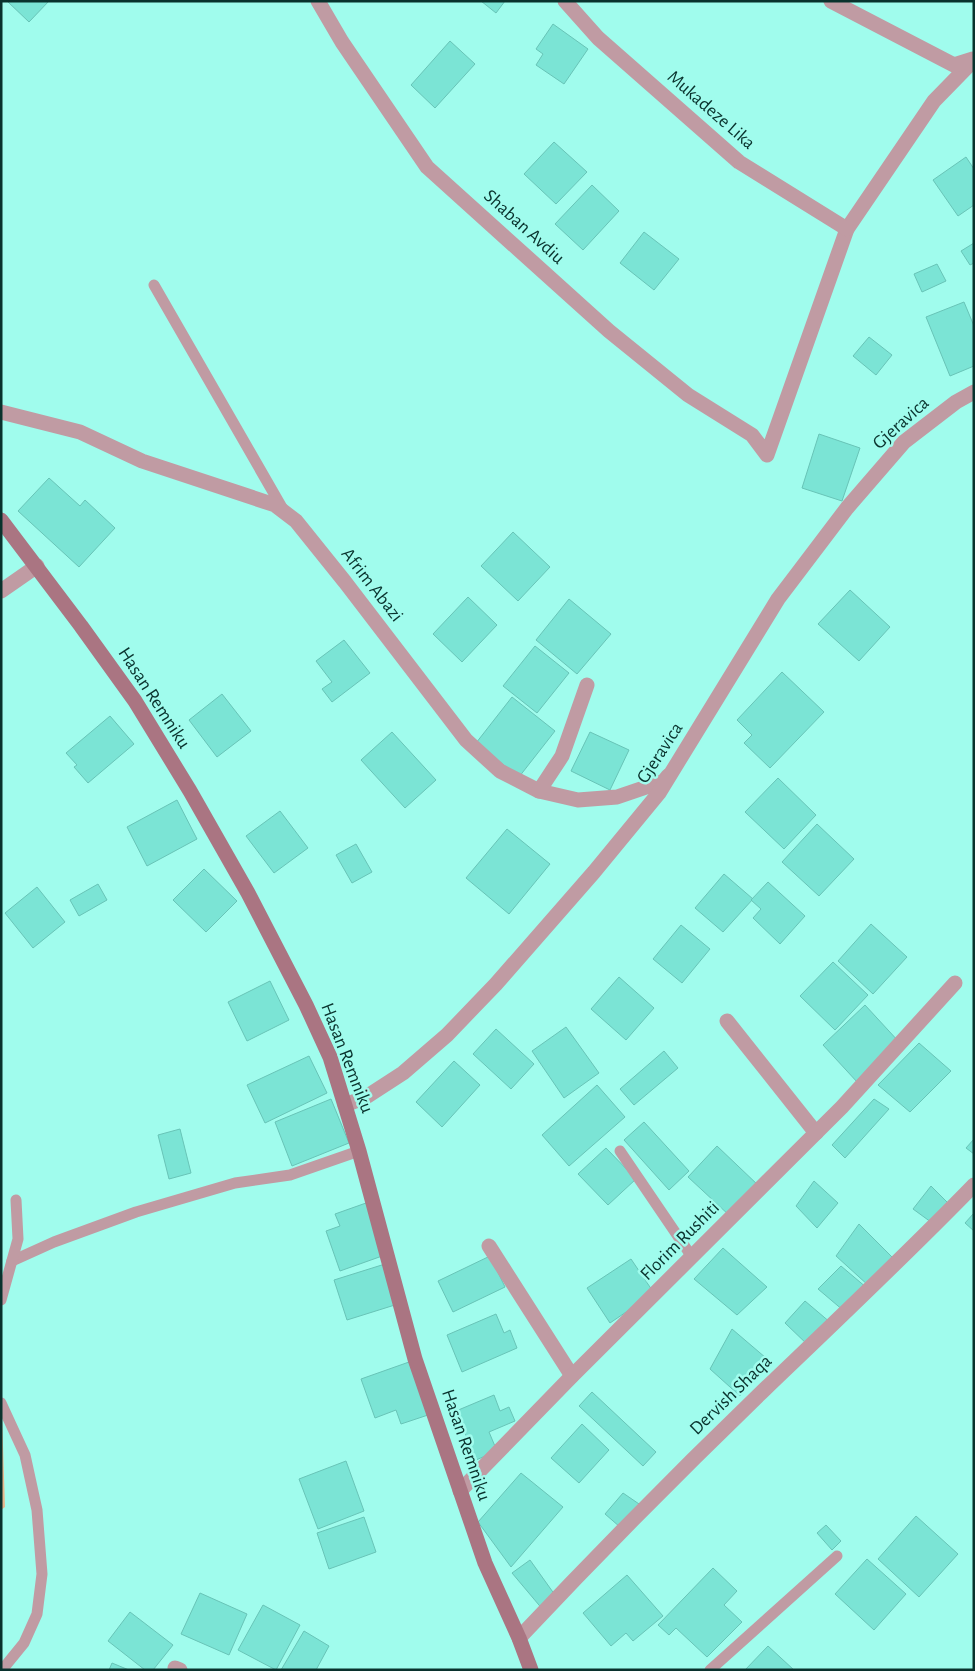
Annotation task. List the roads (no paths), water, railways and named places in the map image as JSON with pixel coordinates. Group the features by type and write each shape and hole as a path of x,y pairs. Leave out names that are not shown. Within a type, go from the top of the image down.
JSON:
{"street":[{"name":"Shaban Avdiu","path":"318,1 342,42 427,167 609,331 688,395 752,435 767,455 847,229"},
{"name":"Mukadeze Lika","path":"565,1 598,38 739,162 847,229"},
{"path":"831,1 954,65 974,59"},
{"path":"847,229 934,101 974,59"},
{"name":"Gjeravica","path":"345,1105 366,1097 403,1073 447,1035 496,984 594,872 659,793 778,599 847,508 904,442 956,402 974,392"},
{"name":"Afrim Abazi","path":"1,412 80,432 142,461 275,505 285,512 296,521 345,582 466,740 500,771 539,791 578,800 617,796 664,780 674,769"},
{"name":"Hasan Remniku","path":"1,520 81,626 134,702 200,808 248,893 306,1005 330,1057 359,1150 414,1359 485,1563 519,1638 531,1670"},
{"path":"1,591 36,566"},
{"path":"539,791 562,756 587,685"},
{"name":"Florim Rushiti","path":"460,1492 572,1376 816,1134 955,984"},
{"path":"727,1021 816,1134"},
{"name":"Dervish Shaqa","path":"519,1638 601,1551 764,1390 853,1306 974,1185"},
{"path":"489,1246 572,1376"}],"lane":[{"path":"154,285 285,512"},
{"path":"12,1260 54,1242 136,1212 235,1183 290,1175 359,1150"},
{"path":"620,1151 692,1257"},
{"path":"1,1300 18,1238 16,1200"},
{"path":"1,1403 25,1456 37,1510 42,1574 37,1614 24,1643 2,1670"},
{"path":"710,1670 837,1556"}]}
